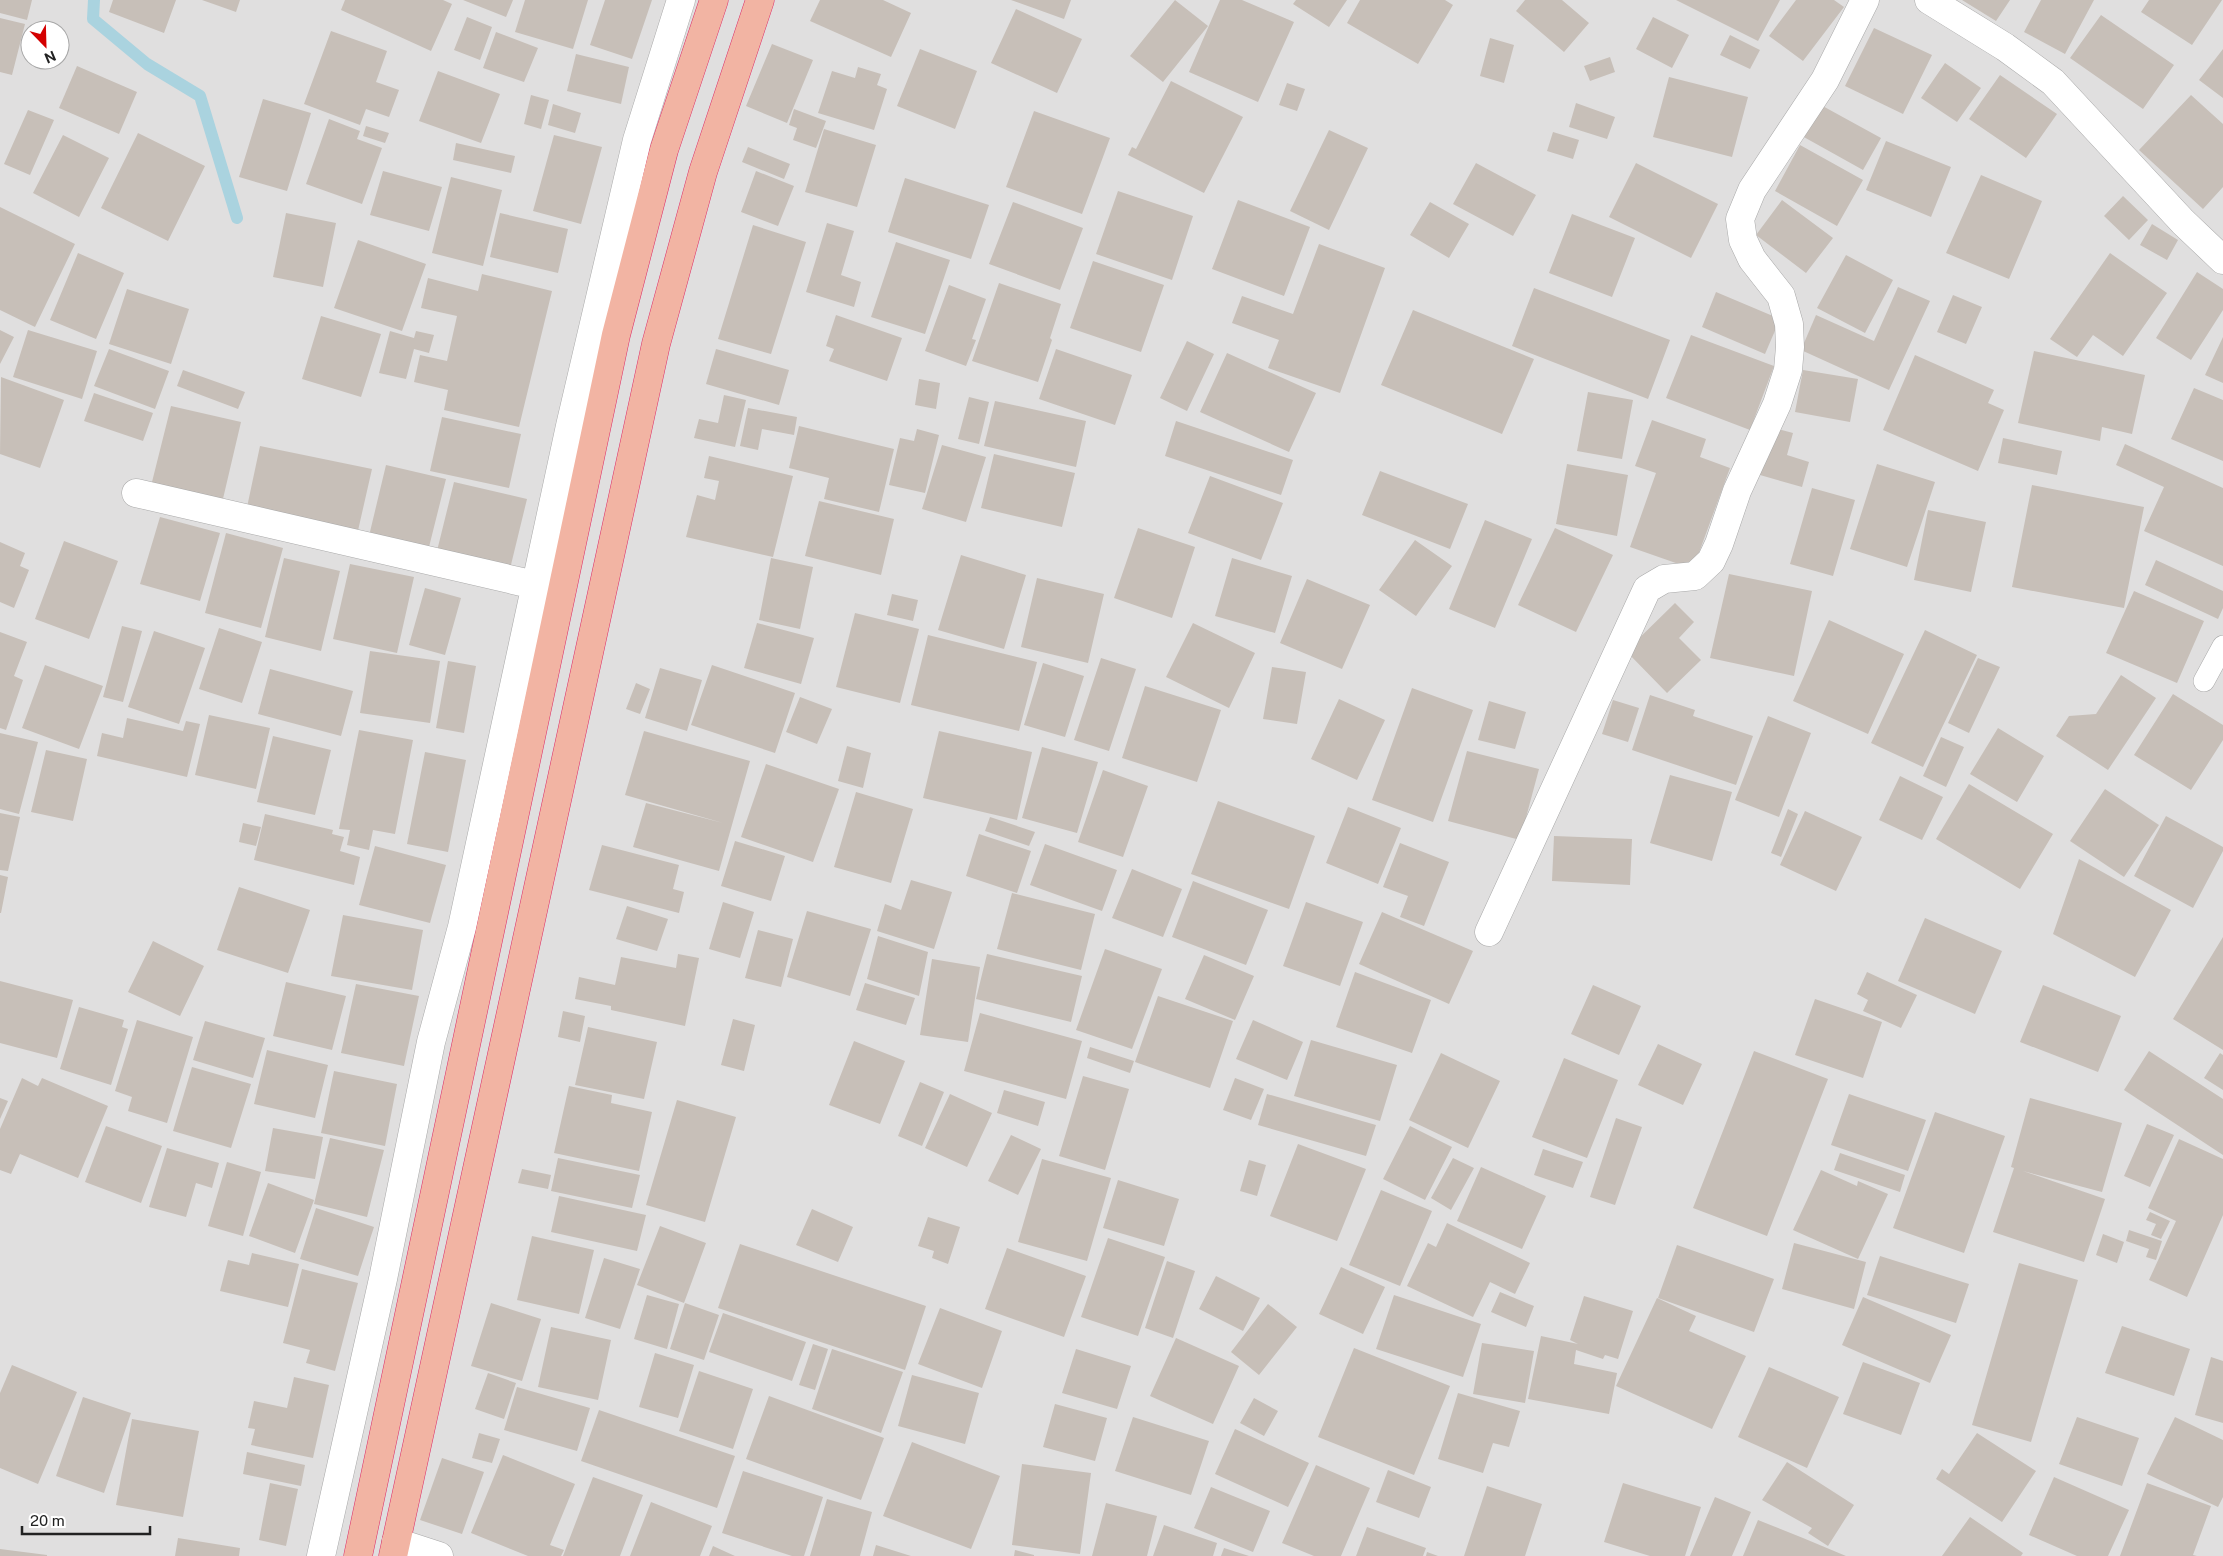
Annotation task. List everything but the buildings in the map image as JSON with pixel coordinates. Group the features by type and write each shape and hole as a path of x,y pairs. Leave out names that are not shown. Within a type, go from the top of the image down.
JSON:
{"highway":[{"path":"358,1556 616,334 664,150 714,0"},
{"path":"394,1549 656,344 703,172 760,0"}],"street":[{"path":"321,1556 384,1279 431,1042 462,927 535,585 637,140 681,0"},
{"path":"1489,932 1647,590 1664,578 1696,576 1711,561 1737,491 1777,404 1788,370 1789,324 1781,296 1752,259 1743,240 1740,219 1752,190 1825,80 1865,0"},
{"path":"1929,0 2005,47 2053,82 2183,222 2223,260"},
{"path":"136,493 535,585"},
{"path":"394,1549 439,1556"}],"lane":[{"path":"2204,681 2223,646"}],"shaded area":[{"path":"0,0 2223,0 2223,1556 0,1556"}],"waterway":[{"path":"94,0 93,19 147,64 200,96 237,218"}]}
